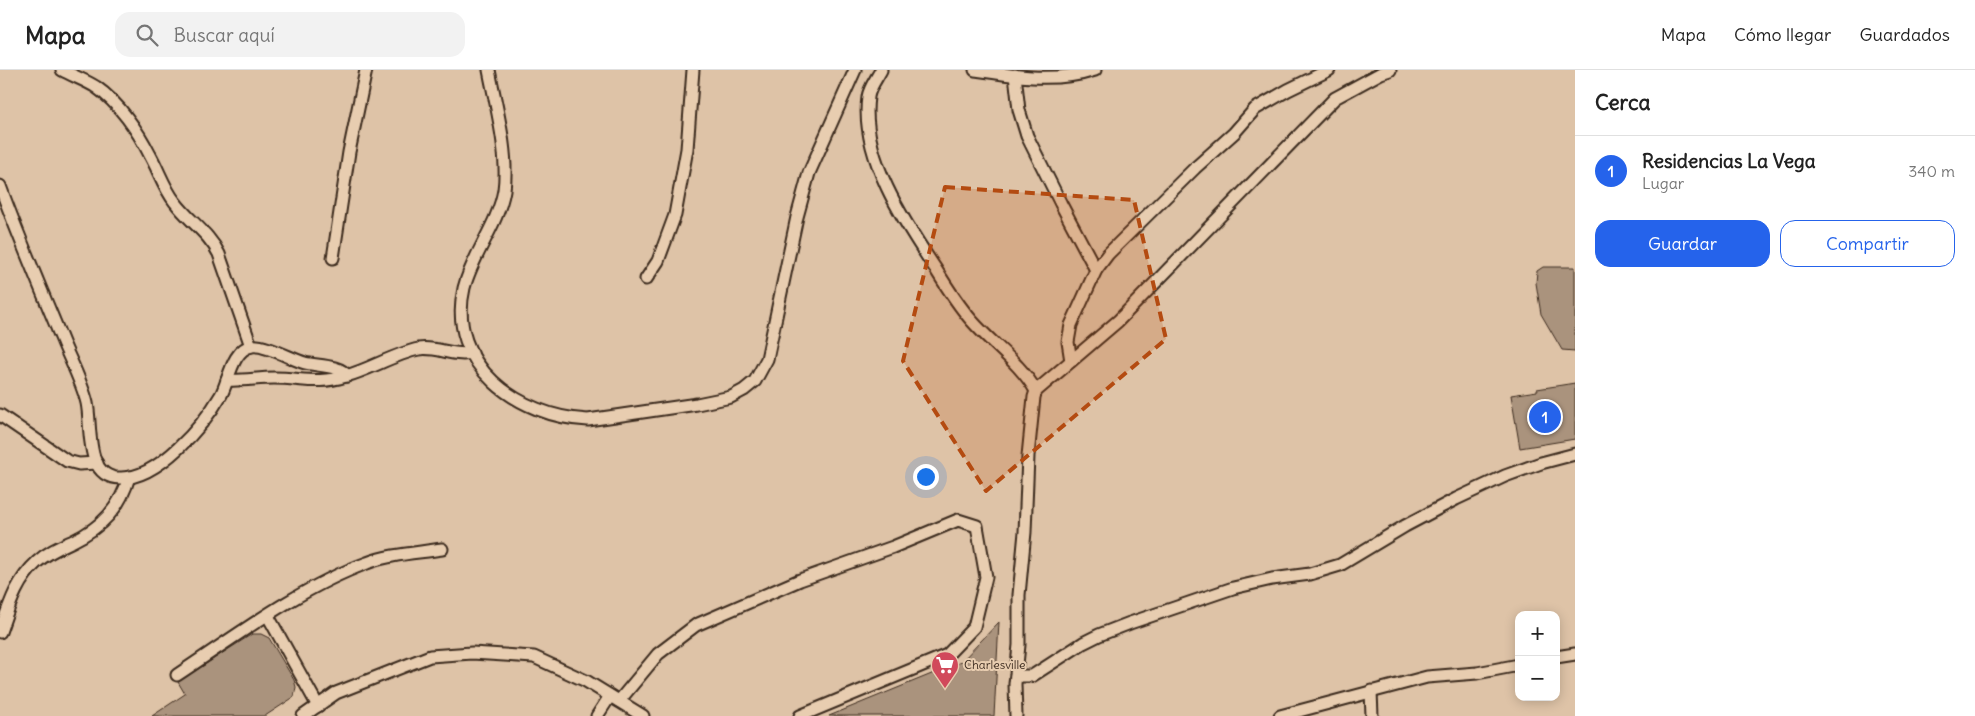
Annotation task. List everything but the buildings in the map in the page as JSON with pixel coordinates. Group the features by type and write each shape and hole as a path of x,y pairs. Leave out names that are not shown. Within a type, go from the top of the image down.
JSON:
{"street":[{"path":"62,70 97,88 108,97 149,152 172,198 187,218 213,243 251,346"},
{"path":"333,258 349,152 366,70"},
{"path":"489,70 505,163 504,183 497,214 473,264 464,289 461,314 462,325 472,354 492,381 514,398 551,414 574,419 602,418 731,397 744,390 760,375 767,359 797,217 809,174 855,70"},
{"path":"646,279 658,261 675,214 687,149 693,70"},
{"path":"881,70 868,95 867,120 875,155 887,188 929,259 972,320 1018,366 1036,391"},
{"path":"974,70 1052,78 1068,77 1094,70"},
{"path":"1071,361 1068,342 1071,325 1096,270 1121,240 1194,168 1234,133 1255,109 1329,70"},
{"path":"1016,716 1016,676 1028,456 1036,391 1118,321 1335,98 1390,70"},
{"path":"1015,75 1019,110 1027,136 1096,270"},
{"path":"0,186 87,402 91,448 101,470 110,476 119,478 129,477 152,469 182,445 222,394 239,354 251,346 260,346 304,362 342,370 347,376"},
{"path":"228,380 286,378 317,382 347,376 419,349 432,348 457,354 472,354"},
{"path":"0,415 67,461 79,464 97,463"},
{"path":"1016,676 1032,676 1083,643 1130,623 1233,588 1272,579 1310,574 1340,565 1456,498 1505,476 1541,463 1575,454"},
{"path":"0,632 13,595 30,570 50,552 86,534 102,523 117,507 129,477"},
{"path":"597,716 658,654 696,625 800,580 893,547 958,520 977,526 986,577 974,627 947,655 800,716"},
{"path":"177,675 268,616 337,575 369,562 391,556 442,549"},
{"path":"268,616 318,706"},
{"path":"303,716 336,693 430,656 472,653 534,657 586,681 643,716"},
{"path":"1560,656 1575,654"},
{"path":"1280,716 1427,677 1477,673 1515,665"},
{"path":"1371,691 1372,716"}],"highlighted area":[{"path":"945,187 1134,200 1166,339 986,491 903,361"}],"place":[{"name":"Residencias La Vega","path":"1545,417"},
{"name":"Charlesville","path":"945,689"}]}
